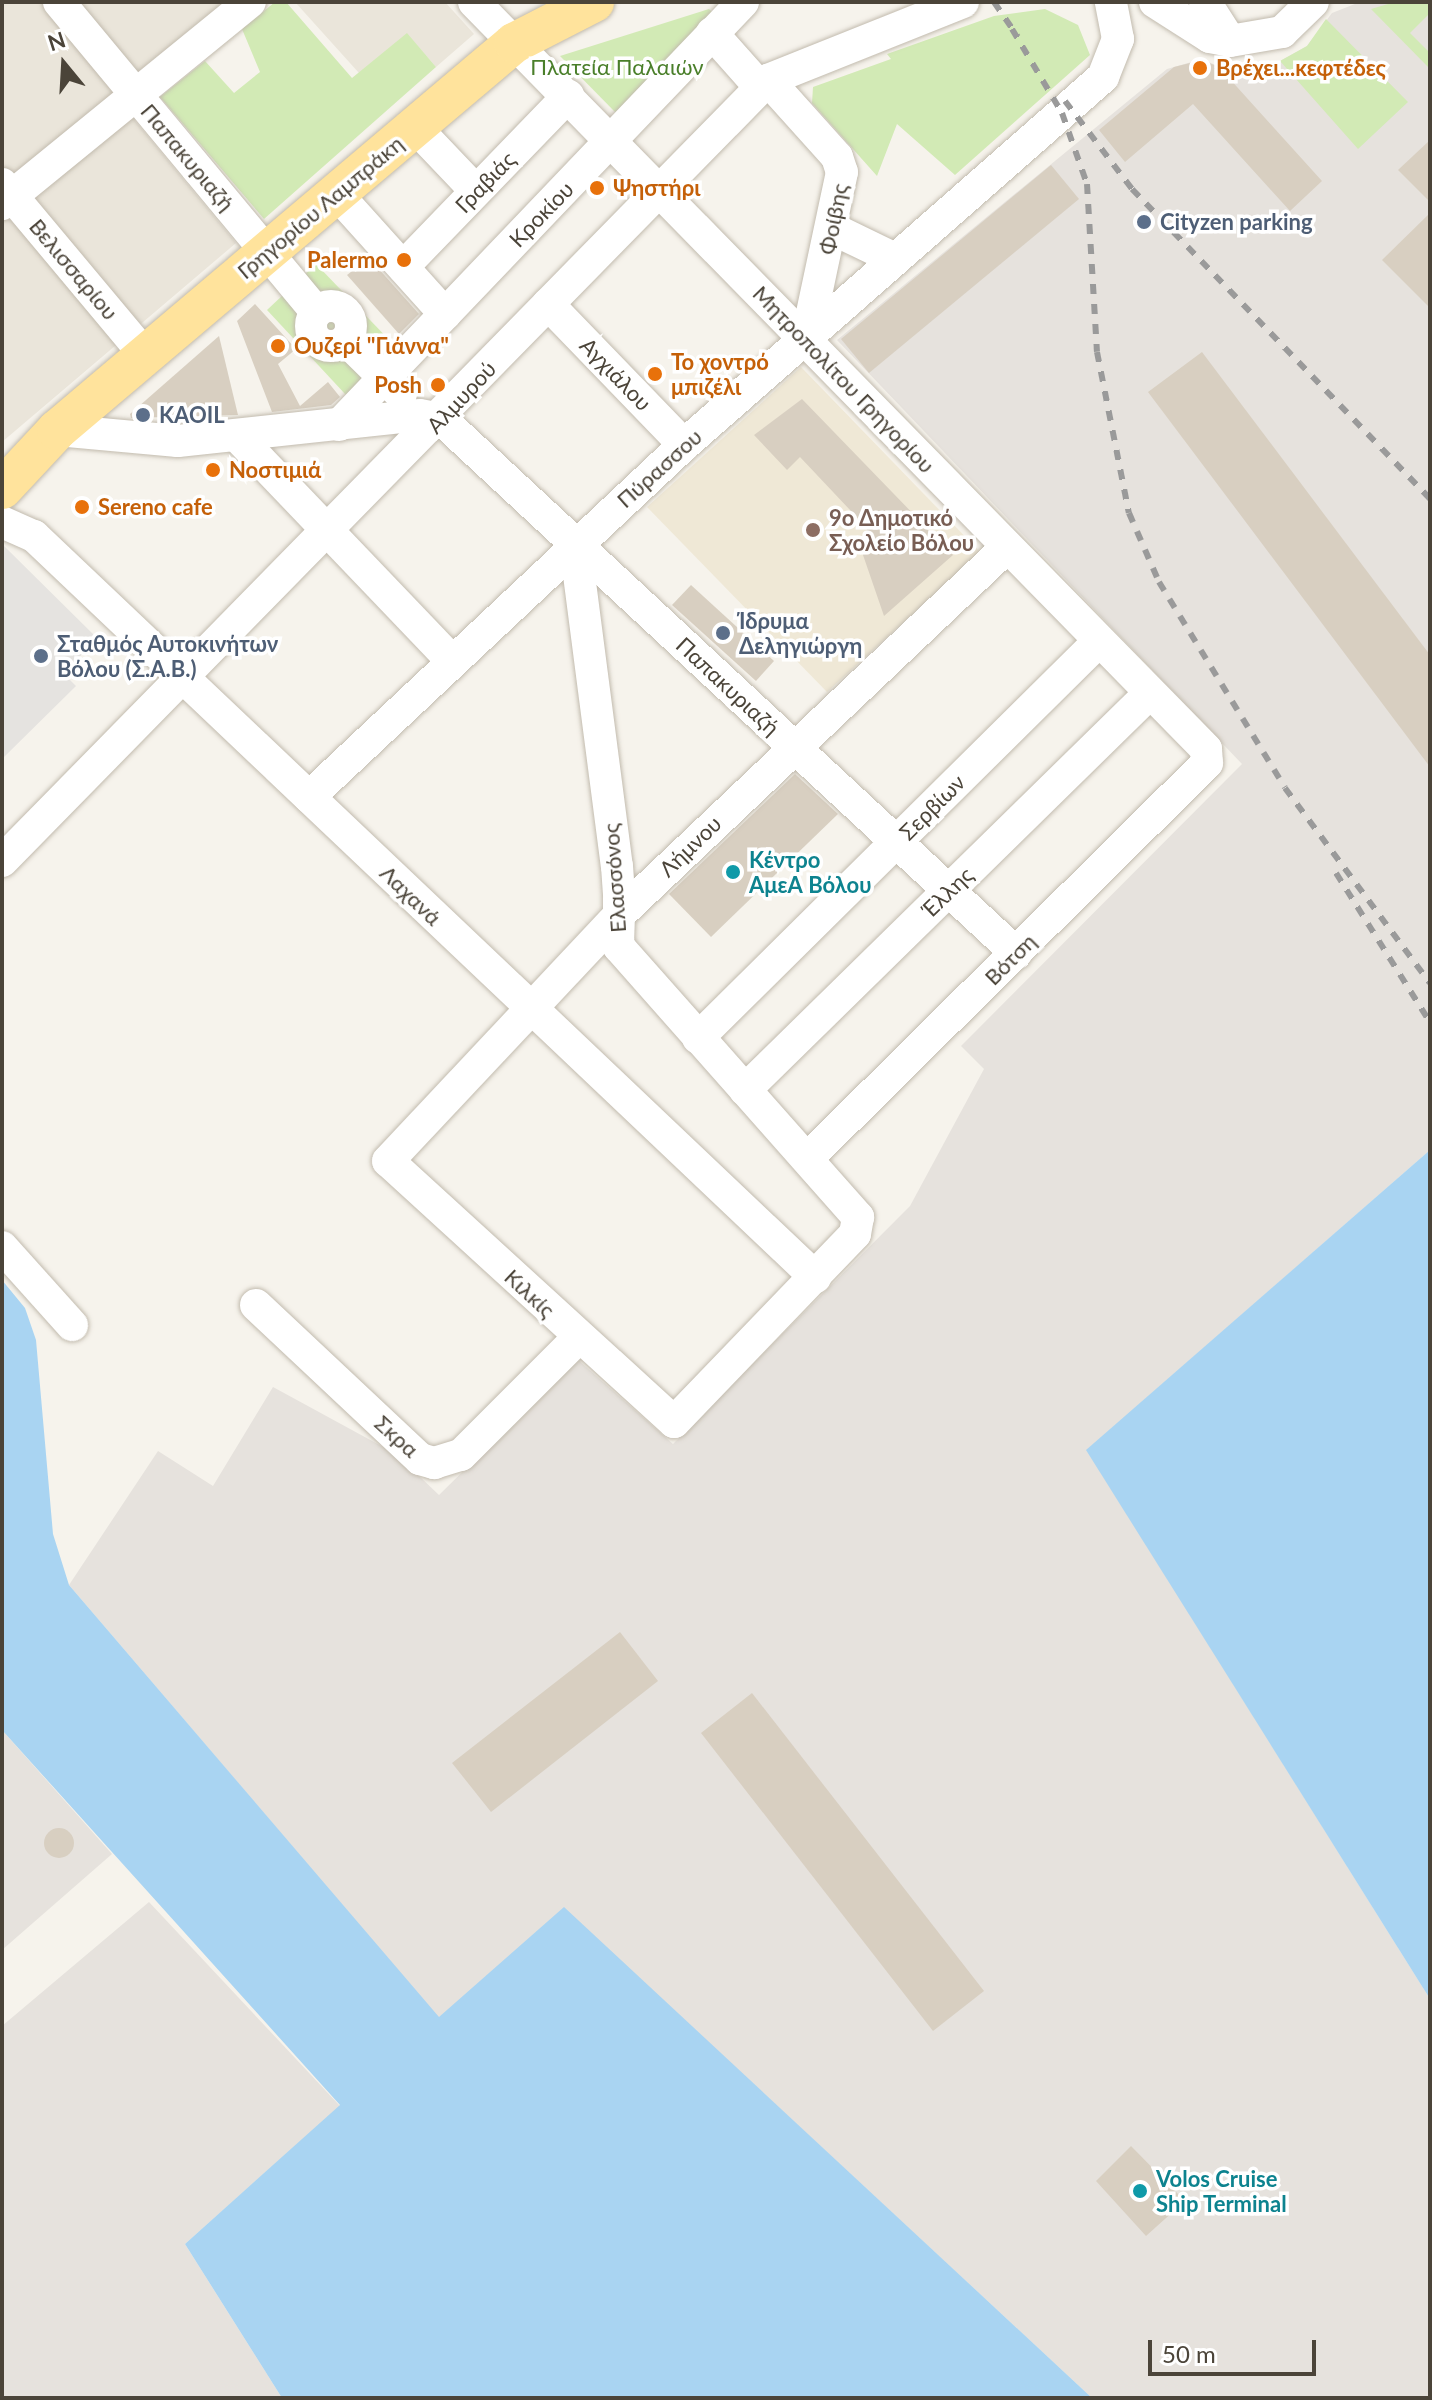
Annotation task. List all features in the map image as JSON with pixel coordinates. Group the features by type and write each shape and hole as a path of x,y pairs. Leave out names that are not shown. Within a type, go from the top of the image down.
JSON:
{"main road":[{"name":"Γρηγορίου Λαμπράκη","path":"2,489 57,430 514,43 594,2"},
{"name":"Γρηγορίου Λαμπράκη","path":"2,460 57,430"}],"street":[{"name":"Παπακυριαζή","path":"59,2 316,312 331,305 345,311 352,325 346,340 385,378 575,544 1016,953"},
{"name":"Μητροπολίτου Γρηγορίου","path":"474,2 806,337 1208,758"},
{"name":"Κροκίου","path":"339,425 743,2"},
{"name":"Αλμυρού","path":"2,861 328,531 430,417 548,304 764,84 963,2"},
{"name":"Πύρασσου","path":"309,797 451,660 684,445 893,258 1108,73 1118,39 1111,2"},
{"path":"1155,2 1205,35 1230,41 1282,32 1313,2"},
{"path":"1205,2 1230,41"},
{"path":"5,194 136,95 239,5"},
{"name":"Φοίβης","path":"712,33 837,157 843,186 806,337"},
{"name":"Γραβιάς","path":"403,267 568,96"},
{"path":"415,127 476,191"},
{"path":"336,193 445,314"},
{"name":"Βελισσαρίου","path":"5,194 145,355"},
{"path":"833,229 893,258"},
{"name":"Αγχιάλου","path":"548,304 684,445"},
{"path":"57,430 127,440 239,438 430,417"},
{"path":"239,438 451,660"},
{"name":"Λαχανά","path":"2,522 34,536 815,1277"},
{"name":"Ελασσόνος","path":"575,544 623,955 858,1217 855,1234 815,1277"},
{"name":"Λήμνου","path":"388,1161 619,915 1007,547"},
{"name":"Σερβίων","path":"698,1038 1098,642"},
{"name":"Έλλης","path":"745,1090 1148,695"},
{"name":"Βότση","path":"808,1158 1208,758"},
{"name":"Κιλκίς","path":"388,1161 578,1338 674,1422 815,1277"},
{"path":"2,1247 72,1325"},
{"name":"Σκρα","path":"256,1305 420,1459 434,1463 461,1455 578,1338"}],"shaded area":[{"path":"2,2 224,2 112,93 236,243 2,442"},
{"path":"295,2 445,2 474,34 436,67 407,34 359,73"},
{"path":"1360,2 1430,2 1430,1150 1087,1450 1430,1999 1430,2398 1092,2398 564,1908 439,2018 69,1585 158,1451 213,1486 273,1387 396,1454 439,1495 577,1359 673,1444 910,1206 984,1069 961,1046 1242,764 837,340 1167,69 1202,59 1220,67 1280,61 1307,46 1332,13"},
{"name":"9ο Δημοτικό Σχολείο Βόλου","path":"801,367 980,552 827,692 647,507"},
{"name":"Σταθμός Αυτοκινήτων Βόλου (Σ.Α.Β.)","path":"2,544 98,639 63,673 76,686 2,759"},
{"path":"2,1730 112,1854 2,1950"},
{"path":"149,1902 340,2106 185,2244 282,2398 2,2398 2,2026"}],"green space":[{"path":"275,2 286,2 352,78 407,33 436,67 264,219 160,97 205,61 234,93 260,72 242,29"},
{"path":"1395,2 1430,2 1430,13 1410,33 1430,53 1430,69 1371,9"},
{"name":"Πλατεία Παλαιών","path":"709,9 715,15 616,113 560,56"},
{"path":"1045,9 1078,25 1090,55 955,175 897,124 877,176 812,103 813,87 891,59 887,54 994,16"},
{"path":"1326,19 1408,102 1358,149 1280,61 1307,46"},
{"path":"316,264 396,347 346,395 267,310"}],"water":[{"path":"1430,1150 1430,1999 1086,1450"},
{"path":"2,1280 25,1308 36,1340 53,1534 69,1585 439,2017 564,1907 1092,2398 282,2398 185,2244 340,2105 2,1730"}],"building":[{"path":"1202,60 1219,67 1322,181 1290,211 1193,104 1125,162 1099,130 1174,67"},
{"path":"1430,140 1430,202 1398,170"},
{"path":"1051,165 1079,199 869,373 841,339"},
{"path":"1430,213 1430,308 1382,260"},
{"path":"369,258 419,314 399,334 347,275"},
{"path":"255,304 296,349 278,364 300,406 328,382 340,397 331,405 272,412 237,321"},
{"path":"219,336 238,415 131,418 130,414"},
{"path":"1202,352 1430,655 1430,767 1148,392"},
{"path":"802,399 953,555 884,616 863,555 867,528 800,457 787,470 754,435"},
{"name":"Ίδρυμα Δεληγιώργη","path":"691,585 774,661 756,681 672,605"},
{"name":"Κέντρο ΑμεΑ Βόλου","path":"795,774 838,814 711,937 669,894"},
{"path":"620,1632 658,1681 491,1812 452,1763"},
{"path":"752,1693 984,1991 933,2031 701,1733"},
{"path":"59,1828 70,1832 74,1843 70,1854 59,1858 48,1854 44,1843 48,1832"},
{"name":"Volos Cruise Ship Terminal","path":"1131,2146 1185,2201 1146,2236 1096,2181"}],"railway":[{"path":"994,2 1018,37"},
{"path":"1012,29 1062,113 1087,184 1097,352 1129,513 1159,582 1285,788 1430,983"},
{"path":"1065,101 1132,189 1430,499"},
{"path":"1336,873 1430,1022"}],"place":[{"name":"Βρέχει...κεφτέδες","path":"1200,68"},
{"name":"Ψηστήρι","path":"597,188"},
{"name":"Cityzen parking","path":"1144,222"},
{"name":"Palermo","path":"404,260"},
{"name":"Ουζερί \"Γιάννα\"","path":"278,346"},
{"name":"Το χοντρό μπιζέλι","path":"655,374"},
{"name":"Posh","path":"438,385"},
{"name":"KAOIL","path":"143,415"},
{"name":"Νοστιμιά","path":"213,470"},
{"name":"Sereno cafe","path":"82,507"},
{"name":"9ο Δημοτικό Σχολείο Βόλου","path":"813,530"},
{"name":"Ίδρυμα Δεληγιώργη","path":"723,633"},
{"name":"Σταθμός Αυτοκινήτων Βόλου (Σ.Α.Β.)","path":"41,656"},
{"name":"Κέντρο ΑμεΑ Βόλου","path":"733,872"},
{"name":"Volos Cruise Ship Terminal","path":"1140,2191"}]}
